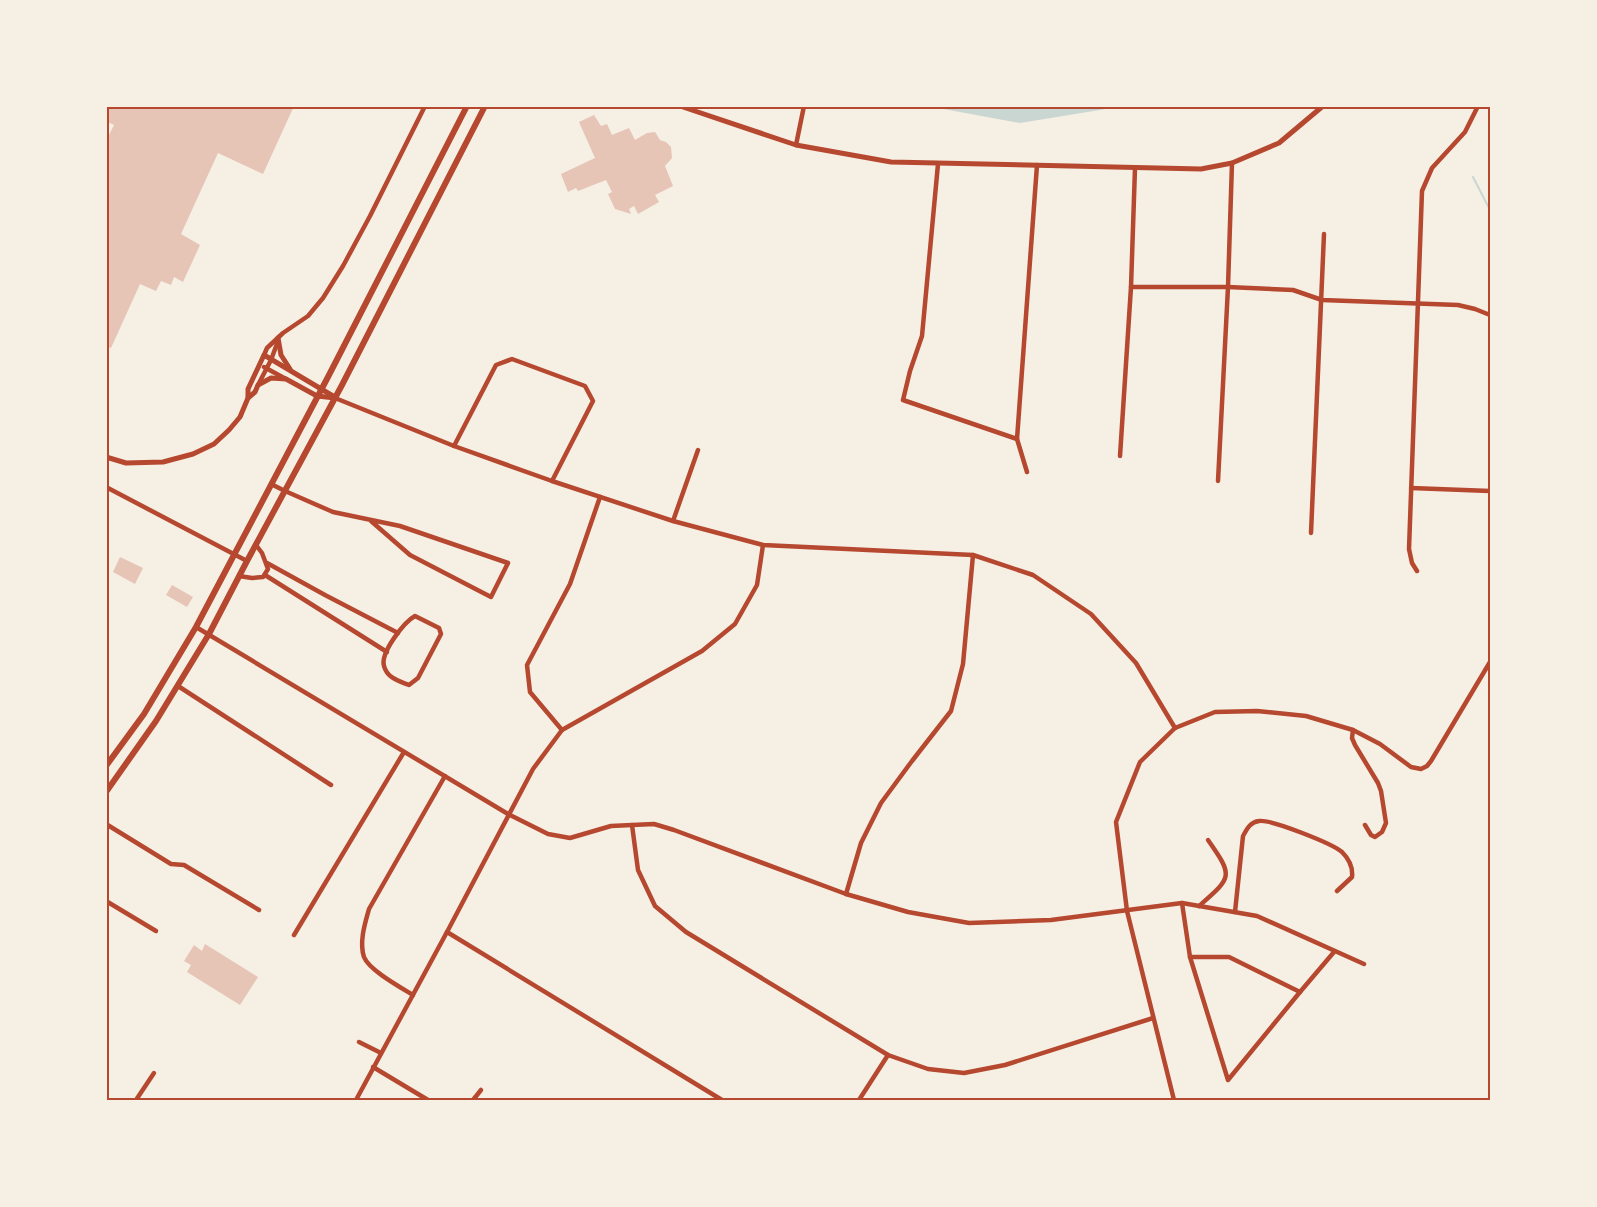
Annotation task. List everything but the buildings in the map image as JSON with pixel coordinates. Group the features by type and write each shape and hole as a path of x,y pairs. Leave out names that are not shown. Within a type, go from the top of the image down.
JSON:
{"main road":[{"path":"106,765 144,714 196,627 467,106"},
{"path":"106,792 156,722 209,634 335,398 485,106"}],"street":[{"path":"249,398 248,389 267,348 295,324 309,316 333,282 370,216 425,106"},
{"path":"680,106 796,144 891,162 1201,169 1232,163 1280,143 1323,106"},
{"path":"796,144 804,106"},
{"path":"1417,571 1409,554 1423,186 1435,164 1461,137 1478,106"},
{"path":"1218,481 1232,163"},
{"path":"938,164 922,336 903,400 1017,439"},
{"path":"1027,472 1017,439 1037,165"},
{"path":"1120,456 1131,287 1135,168"},
{"path":"1311,533 1324,234"},
{"path":"1131,287 1293,290 1322,300 1458,305 1491,315"},
{"path":"106,457 126,463 163,462 193,454 214,444 240,417 271,360 278,338"},
{"path":"278,338 281,355 291,371"},
{"path":"264,355 335,398 454,446 673,521 763,545 973,555 1033,575 1091,614 1136,663 1175,728"},
{"path":"454,446 496,365 512,359 585,386 593,402 552,481"},
{"path":"259,364 316,396 335,398"},
{"path":"258,385 271,378 286,379"},
{"path":"673,521 698,450"},
{"path":"272,484 333,512 400,526 508,563 491,597 410,555 371,521"},
{"path":"106,487 247,561"},
{"path":"1411,488 1491,491"},
{"path":"562,730 530,692 527,665 570,584 600,497"},
{"path":"239,576 252,578 265,575 268,569 267,562 256,545"},
{"path":"356,1101 533,769 562,730 702,651 735,624 757,585 763,545"},
{"path":"846,894 861,843 881,803 951,711 963,664 973,555"},
{"path":"267,562 325,596 398,633"},
{"path":"265,575 387,652"},
{"path":"415,616 440,628 441,634 418,678 410,685 393,679 384,668 384,658 398,633 408,620 415,616"},
{"path":"196,627 508,814 548,834 570,838 611,826 654,824 846,894 908,912 969,923 1051,920 1182,903 1257,916 1364,964"},
{"path":"1174,1101 1127,911 1116,822 1140,762 1175,728 1215,712 1257,711 1306,716 1353,730 1380,744 1408,765 1421,769 1431,761 1491,662"},
{"path":"178,687 331,785"},
{"path":"1353,730 1352,738 1355,745 1380,786 1386,823 1382,832 1375,837 1369,833 1365,825"},
{"path":"294,935 404,752"},
{"path":"413,995 374,969 364,959 362,950 364,925 369,909 445,776"},
{"path":"1235,912 1243,836 1248,826 1258,821 1266,821 1295,831 1339,850 1350,864 1352,877 1337,891"},
{"path":"106,824 171,864 184,865 259,910"},
{"path":"632,825 638,870 655,906 686,932 888,1055 928,1069 964,1073 1005,1065 1153,1018"},
{"path":"1199,906 1222,886 1225,879 1224,863 1208,840"},
{"path":"106,901 156,931"},
{"path":"1182,903 1190,957 1228,1080 1334,952"},
{"path":"447,932 722,1101"},
{"path":"1190,957 1229,957 1300,992"},
{"path":"358,1042 381,1053"},
{"path":"859,1101 888,1055"},
{"path":"373,1067 428,1101"},
{"path":"136,1101 154,1073"},
{"path":"473,1101 480,1090"}],"shaded area":[{"path":"933,107 1118,107 1020,123"}],"waterway":[{"path":"1473,177 1490,210"}]}
